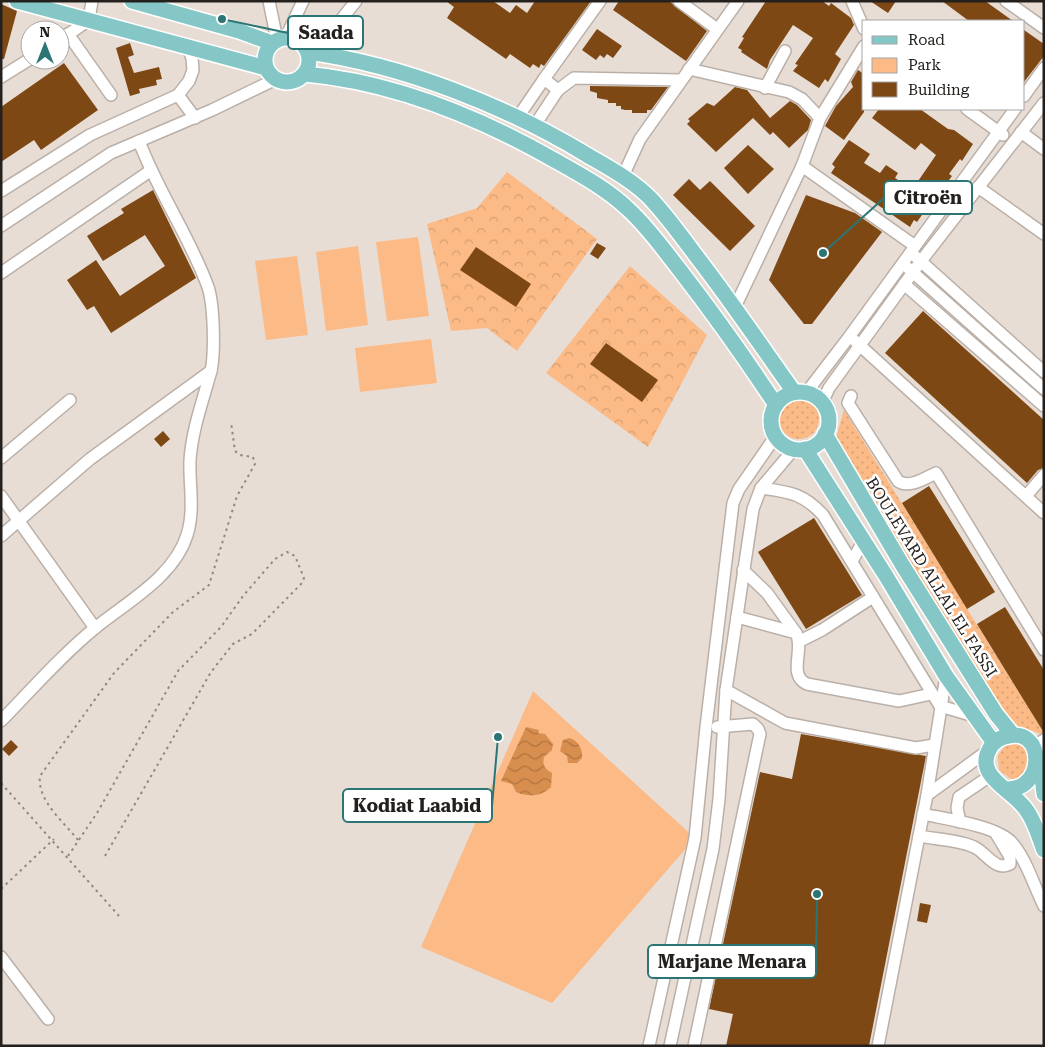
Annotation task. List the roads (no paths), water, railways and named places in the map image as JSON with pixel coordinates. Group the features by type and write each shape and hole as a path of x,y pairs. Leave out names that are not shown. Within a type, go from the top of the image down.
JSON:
{"main road":[{"path":"17,1 188,46 271,74 282,82 295,81 305,74 310,63 307,49 300,41 278,40 239,31 132,1"},
{"path":"271,74 265,55 278,40"},
{"path":"307,49 365,62 485,102 535,125 623,176 649,197 665,214 800,392 822,403 828,418 825,434 813,446 799,449 780,442 775,436 771,421 776,405 781,399 800,392"},
{"path":"305,74 346,79 389,90 475,119 513,136 610,193 628,209 661,246 732,340 776,405"},
{"name":"BOULEVARD ALLAL EL FASSI","path":"825,434 903,566 985,698 1013,735"},
{"path":"799,449 864,540 946,676 992,746"},
{"path":"1044,794 1041,752 1029,739 1013,735 1003,737 992,746 986,768 990,776 1008,789 1027,811 1044,850"},
{"path":"1008,789 1019,789 1029,785 1036,777 1041,752"}],"street":[{"path":"70,33 89,20 92,1"},
{"path":"269,1 278,40"},
{"path":"278,40 303,1"},
{"path":"307,49 333,30 356,1"},
{"path":"518,117 600,1"},
{"path":"679,1 718,29"},
{"path":"623,176 640,139 738,1"},
{"path":"852,1 862,24"},
{"path":"1006,1 1044,28"},
{"path":"70,44 111,95"},
{"path":"1,191 90,135 178,95 189,81 193,70 188,46"},
{"path":"735,307 802,166 820,118 862,49"},
{"path":"765,88 785,51"},
{"path":"1,77 20,65"},
{"path":"1025,95 1044,68"},
{"path":"689,69 788,92 802,99 820,118"},
{"path":"1,226 111,153 195,118 271,74"},
{"path":"535,125 558,90 574,78 681,80"},
{"path":"544,79 558,90"},
{"path":"178,95 195,118"},
{"path":"822,403 829,388 921,261 1044,103"},
{"path":"968,110 999,131 1012,143"},
{"path":"800,392 850,337 1014,110"},
{"path":"1021,132 1044,149"},
{"path":"1,721 95,628 153,583 171,564 187,536 191,515 190,459 215,356 208,289 180,227 150,171 139,141"},
{"path":"802,166 913,249 921,261 1044,372"},
{"path":"1,273 150,171"},
{"path":"978,187 1044,234"},
{"path":"904,263 1044,390"},
{"path":"904,284 1044,406"},
{"path":"850,337 860,344 1044,513"},
{"path":"1,536 90,459 211,372"},
{"path":"851,396 848,403 898,481 903,485 909,485 936,473 1044,650"},
{"path":"1,458 70,400"},
{"path":"649,1046 695,838 706,727 733,503 739,489 775,436"},
{"path":"670,1046 712,850 719,799 726,690 752,509 761,488 799,449"},
{"path":"1026,496 1044,475"},
{"path":"761,488 800,495 811,502 823,514 931,694 940,706 974,716"},
{"path":"1,496 20,520 95,628"},
{"path":"852,561 864,540"},
{"path":"743,570 767,593 798,637 797,674 801,682 899,701 931,694"},
{"path":"737,617 798,637 822,630 872,597"},
{"path":"878,1046 927,795 946,676"},
{"path":"726,690 785,723 916,748 934,745"},
{"path":"694,1046 760,734 753,724 706,727"},
{"path":"927,795 992,746"},
{"path":"960,822 957,808 959,797 990,776"},
{"path":"923,814 995,832 1012,842 1044,906"},
{"path":"919,836 973,846 998,866 1004,867 1010,864 1010,857 995,832"},
{"path":"1,957 48,1018"}],"water":[{"path":"526,727 539,730 538,733 545,734 553,744 552,750 543,760 545,766 552,773 551,787 543,793 534,795 516,792 512,784 501,781"},
{"path":"569,738 575,741 581,748 582,758 577,763 568,763 567,756 560,751 563,740"}],"place":[{"name":"Saada","path":"222,19"},
{"name":"Citroën","path":"823,253"},
{"name":"Kodiat Laabid","path":"498,737"},
{"name":"Marjane Menara","path":"817,894"}]}
